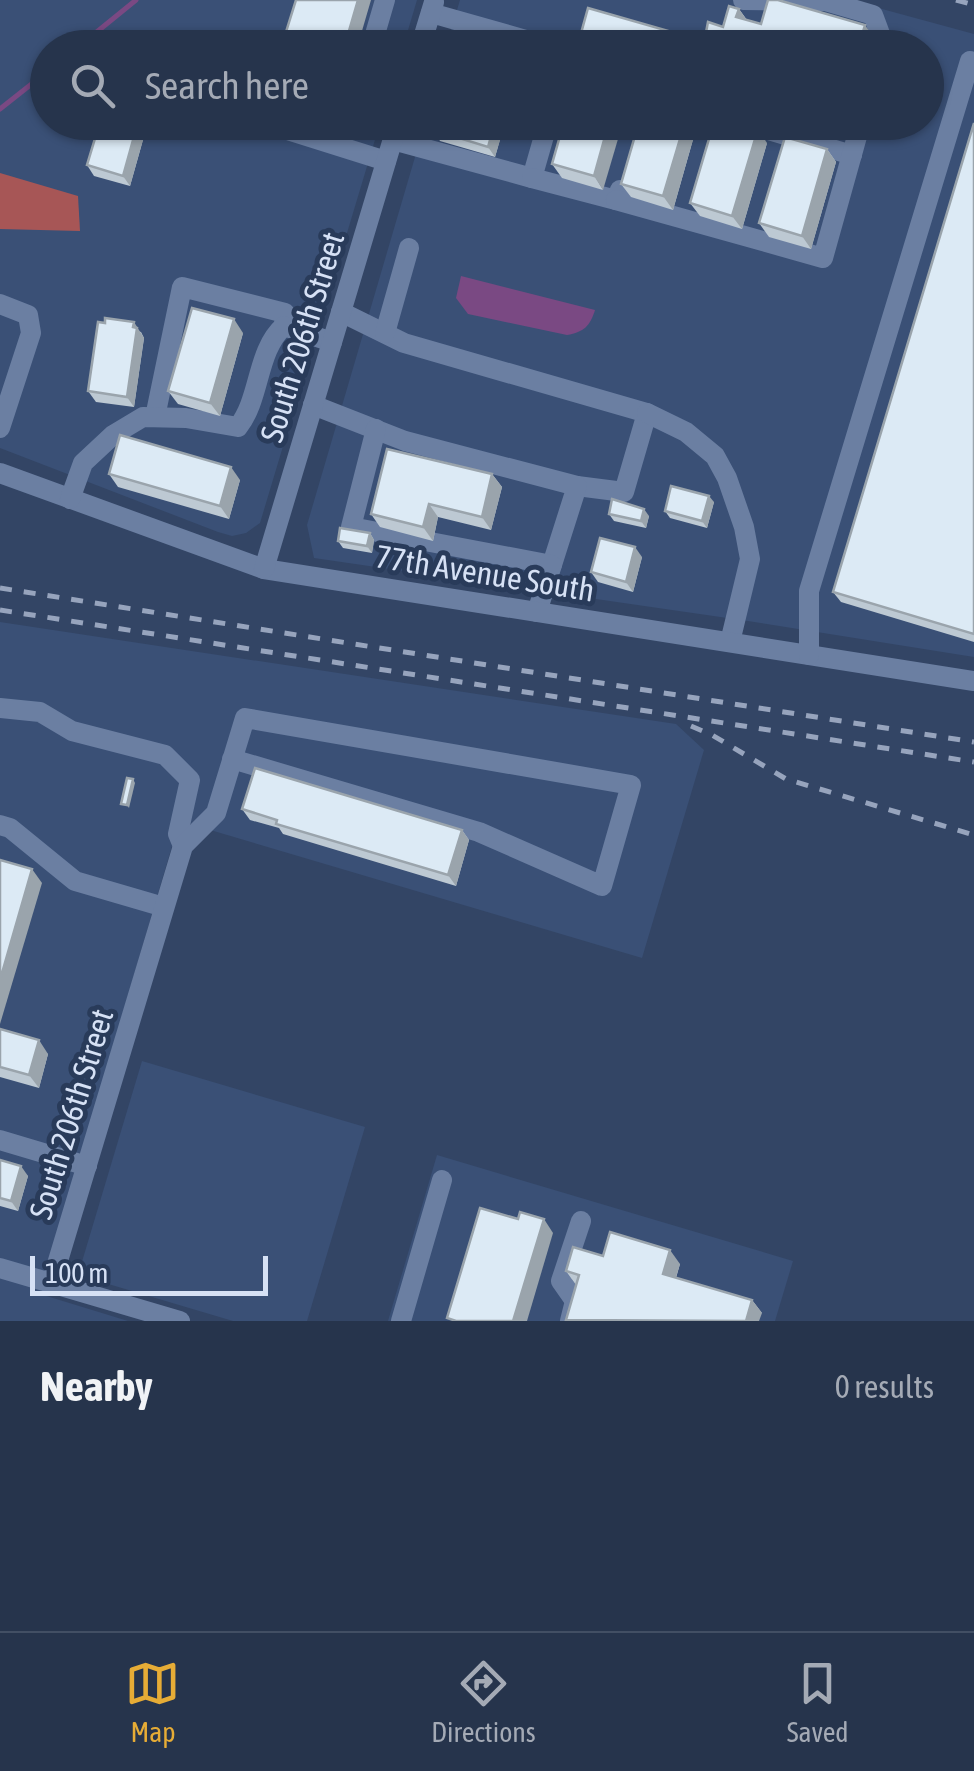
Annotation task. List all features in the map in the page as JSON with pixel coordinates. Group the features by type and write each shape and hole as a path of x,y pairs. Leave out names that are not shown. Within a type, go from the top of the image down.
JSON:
{"street":[{"path":"376,30 385,0"},
{"path":"743,0 825,0 873,16 878,30"},
{"path":"426,30 433,6 502,30"},
{"path":"809,655 809,591 970,61 974,62"},
{"path":"532,178 543,140"},
{"path":"777,140 852,154"},
{"path":"392,141 616,200 691,212 760,231 823,258 856,140"},
{"name":"South 206th Street","path":"264,569 392,141"},
{"path":"616,200 626,169"},
{"path":"384,333 409,248"},
{"path":"70,499 83,463 113,434 144,417 186,418 238,427 248,415 273,336 284,326 285,313 182,287 155,417"},
{"path":"0,304 28,315 32,333 0,428"},
{"path":"341,312 404,342 647,413 686,432 716,456 750,546 730,642"},
{"path":"284,326 332,342"},
{"path":"313,405 405,441 577,486 624,492 647,413"},
{"path":"376,429 351,527 552,565"},
{"name":"77th Avenue South","path":"0,473 264,569 974,681"},
{"path":"538,612 577,486"},
{"name":"South 206th Street","path":"0,708 40,712 72,731 165,754 190,780 178,834 182,846 52,1284"},
{"path":"182,846 216,812 232,760 245,718 631,785 602,886 479,832 232,760"},
{"path":"0,825 10,828 75,881 164,907"},
{"path":"0,1140 86,1166"},
{"path":"401,1321 442,1180"},
{"path":"570,1321 575,1301 561,1281 581,1221"},
{"path":"0,1268 180,1321"}],"shaded area":[{"path":"0,0 417,0 408,30 30,30 30,140 375,140 260,523 246,533 232,536 218,532 0,448"},
{"path":"460,0 849,0 974,34 974,657 314,558 307,525 420,140 944,140 944,30 451,30"},
{"path":"0,173 78,196 80,231 0,229"},
{"path":"461,276 595,310 586,327 567,335 468,314 456,298"},
{"path":"0,622 676,724 704,750 642,958 190,824 175,836 40,1294 128,1321 0,1321"},
{"path":"142,1061 365,1127 307,1321 233,1321 78,1275"},
{"path":"437,1155 793,1261 775,1321 388,1321"}],"building":[{"path":"296,0 358,0 349,30 287,30"},
{"path":"768,0 778,0 865,25 863,30 706,30 708,22 723,27 729,6 739,9 736,17 761,24"},
{"path":"588,8 665,30 582,30"},
{"path":"974,123 974,634 833,592"},
{"path":"95,140 133,140 123,176 87,165"},
{"path":"465,140 490,140 488,147"},
{"path":"559,140 604,140 594,176 552,164"},
{"path":"634,140 680,140 663,196 621,184"},
{"path":"709,140 755,140 732,216 690,203"},
{"path":"784,140 827,149 802,236 759,223"},
{"path":"192,308 234,319 210,403 168,391"},
{"path":"105,318 134,322 133,327 137,328 127,397 88,391 98,322 105,323"},
{"path":"120,435 231,467 220,506 109,474"},
{"path":"387,449 492,474 482,517 429,504 423,527 371,514"},
{"path":"671,486 709,496 702,521 665,511"},
{"path":"612,499 644,509 641,521 609,514"},
{"path":"340,528 370,533 367,546 338,541"},
{"path":"600,538 635,547 626,582 591,572"},
{"path":"255,768 462,830 448,875 276,824 277,820 242,809"},
{"path":"127,778 133,779 127,805 121,804"},
{"path":"0,860 32,869 0,980"},
{"path":"0,1029 39,1040 29,1075 0,1067"},
{"path":"0,1160 21,1166 11,1201 0,1198"},
{"path":"480,1208 518,1219 520,1212 544,1219 513,1321 447,1318"},
{"path":"610,1232 670,1250 663,1274 752,1300 746,1321 566,1320 579,1275 566,1271 573,1247 603,1256"}],"waterway":[{"path":"99,30 136,0"},
{"path":"0,109 30,85"}],"railway":[{"path":"956,0 974,5"},
{"path":"0,588 974,742"},
{"path":"0,610 974,762"},
{"path":"691,726 786,779 974,835"}]}
